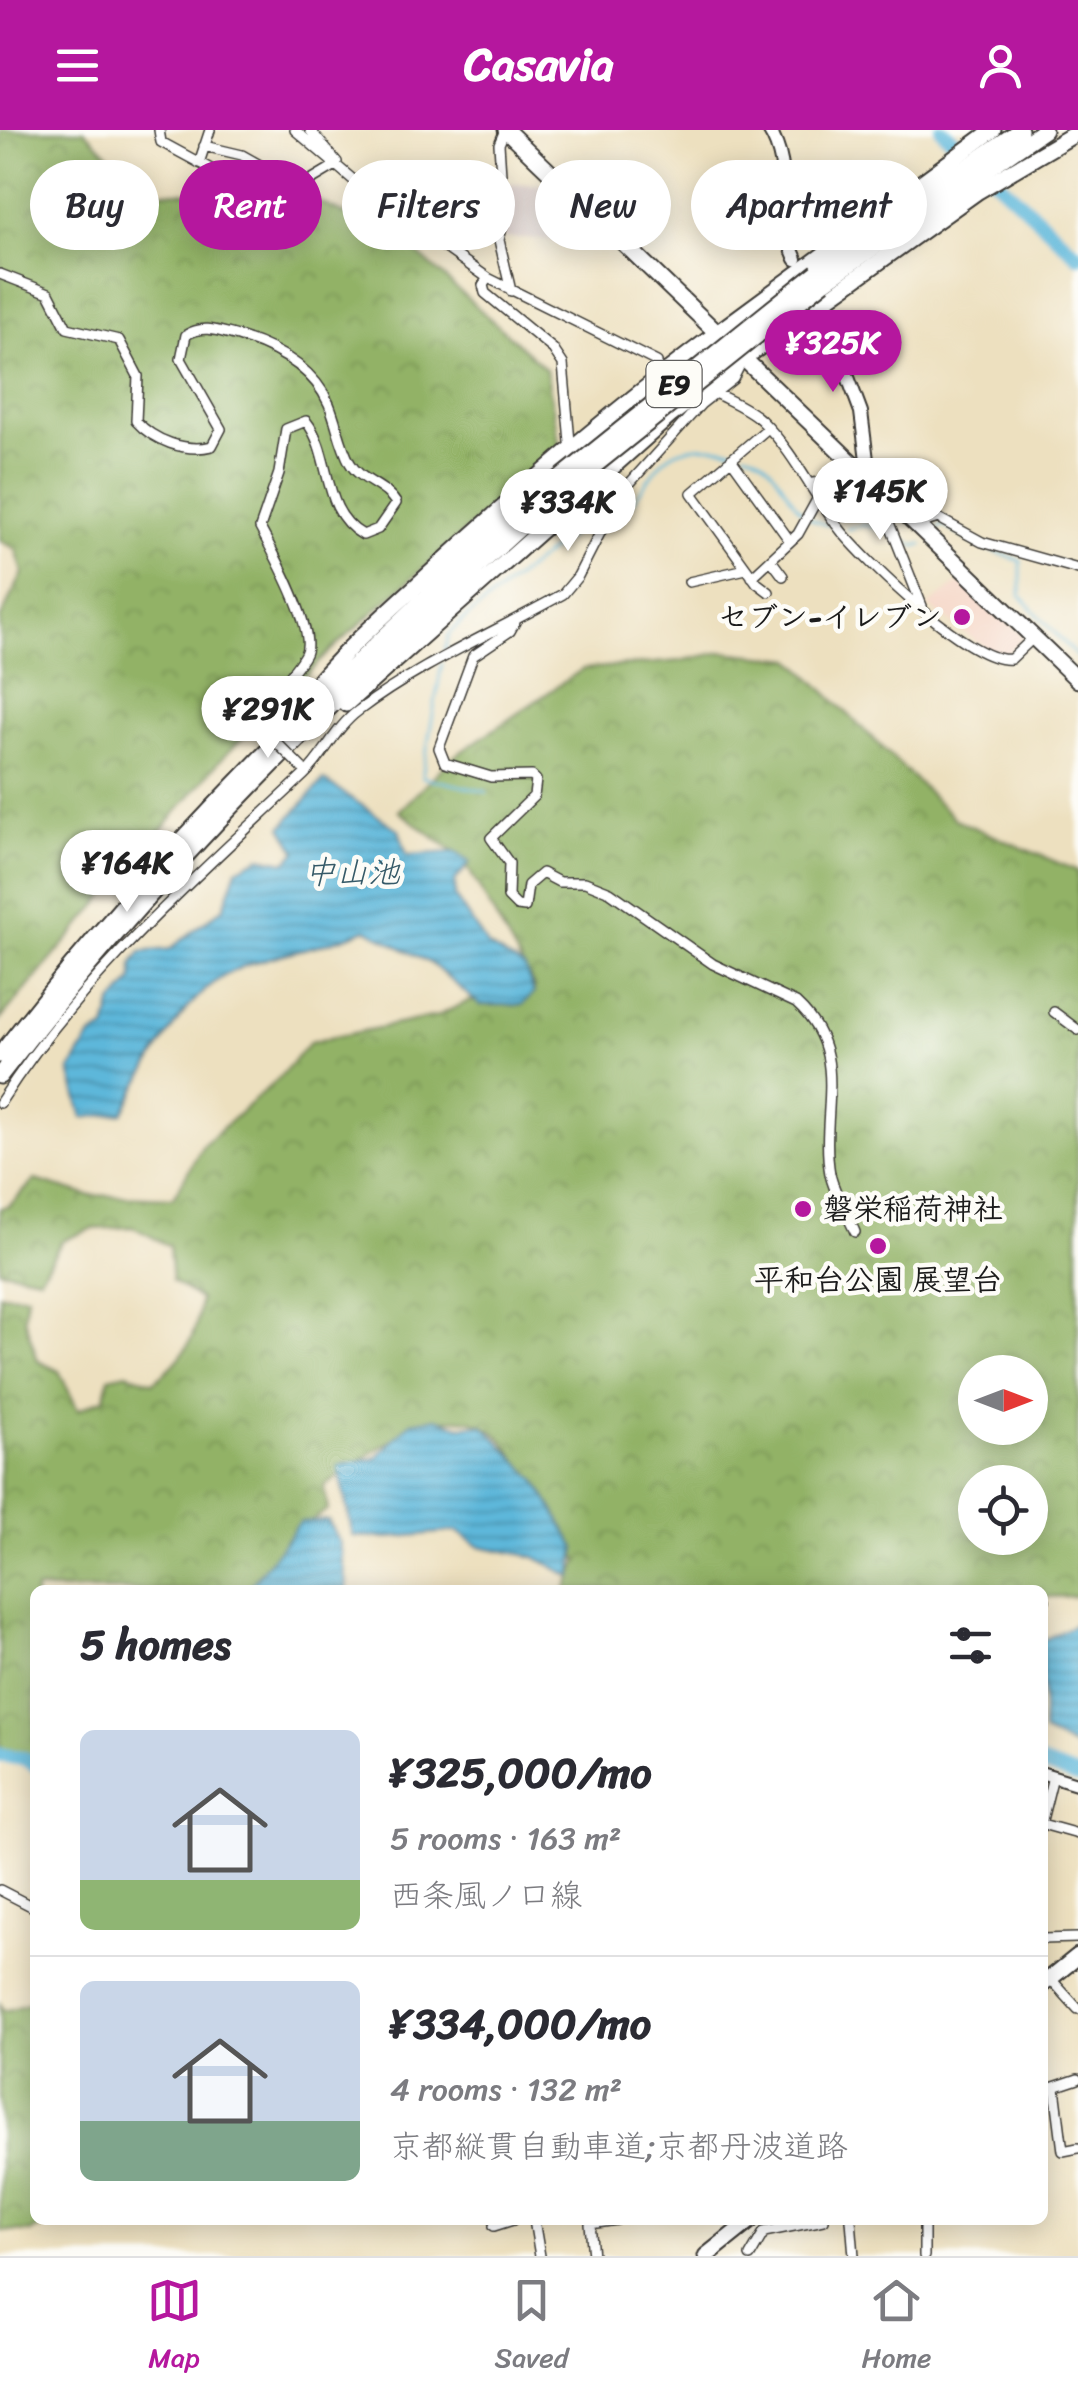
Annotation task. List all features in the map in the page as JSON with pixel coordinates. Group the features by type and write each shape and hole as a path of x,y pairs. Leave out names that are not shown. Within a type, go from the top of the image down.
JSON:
{"highway":[{"path":"506,130 1078,680"},
{"name":"E9","path":"927,198 1020,130"},
{"name":"E9","path":"927,204 1044,130"},
{"path":"196,846 325,722 672,415 978,191 1078,132"},
{"path":"263,756 303,698 386,614 588,435 987,134"},
{"name":"E9","path":"0,1055 84,953 263,756 353,665 538,504 857,250"},
{"name":"E9","path":"0,1076 196,846 351,686 538,504"},
{"path":"1048,1979 1078,1956"},
{"path":"706,2256 744,2225"}],"main road":[{"path":"769,130 782,154 782,210 796,260"},
{"path":"824,313 861,412 869,476"}],"street":[{"path":"160,130 161,142 195,160"},
{"path":"200,160 210,130"},
{"path":"295,130 372,196 488,278 657,362"},
{"path":"310,130 338,159 336,165 322,173"},
{"path":"506,130 500,144 504,220 499,240 511,291"},
{"path":"204,146 251,160"},
{"path":"0,274 49,293 66,328 120,340 138,376 136,420 154,438 177,445 212,446 221,429 180,359 186,335 195,329 212,329 256,342 289,359 306,372 328,401 351,466 388,490 396,502 392,515 378,529 363,535 352,528 336,508 316,434 306,421 286,429 279,473 260,528 284,573 309,640 306,653 259,710 257,719 304,770"},
{"path":"488,278 483,285 486,293 553,349 563,364 570,442"},
{"path":"0,1103 44,1044 147,922 304,770 353,714 387,691 562,594 578,576 620,494 715,393 733,379 743,360"},
{"path":"715,393 750,412 768,428 813,483 842,532 922,608 993,659 1011,660 1034,637"},
{"path":"768,428 692,493 749,573 769,592"},
{"path":"736,453 790,542"},
{"path":"813,483 869,476"},
{"path":"608,483 620,494"},
{"path":"884,491 880,500 922,608"},
{"path":"689,582 749,573 771,560 790,542 819,496"},
{"path":"916,524 938,518 982,542 1078,569"},
{"path":"771,560 783,576"},
{"path":"517,620 510,631 473,656 439,748 450,766 472,774 532,776 536,780 534,796 490,838 509,863 508,896 516,906 525,907 528,885 542,873 559,882 594,884 713,964 796,1003 806,1012 832,1068 831,1179 856,1232"},
{"path":"1054,1012 1078,1030"},
{"path":"1048,1774 1078,1784"},
{"path":"1048,1824 1078,1834"},
{"path":"0,1890 30,1905"},
{"path":"1048,1939 1078,1938"},
{"path":"1048,1983 1078,2009"},
{"path":"1048,2090 1078,2080"},
{"path":"1054,2088 1063,2152 1078,2148"},
{"path":"535,2225 540,2256"},
{"path":"590,2225 593,2256"},
{"path":"750,2256 764,2232 799,2225"},
{"path":"851,2225 854,2256"},
{"path":"924,2227 924,2256"}],"shaded area":[{"path":"515,183 535,184 535,239 515,239"},
{"path":"964,579 1021,633 1022,640 1007,655 995,655 928,606"}],"green space":[{"path":"0,130 84,130 114,160 30,160 30,250 159,250 159,192 179,192 179,250 322,250 322,203 342,213 342,250 414,250 546,369 560,447 331,650 223,757 0,1020 0,619 23,573 16,549 0,541"},
{"path":"722,652 792,659 956,820 1078,871 1078,1596 1048,1597 1048,1585 568,1585 579,1561 510,1450 490,1429 467,1420 443,1420 391,1441 324,1486 328,1510 298,1532 259,1574 257,1585 30,1585 30,1756 0,1749 0,1294 27,1295 24,1318 38,1361 59,1371 78,1410 105,1398 109,1377 127,1373 153,1382 164,1374 187,1347 200,1299 172,1281 169,1246 133,1227 91,1229 62,1241 40,1277 0,1270 0,1208 9,1206 35,1180 87,1195 173,1198 203,1145 277,1080 310,1042 437,1016 469,1001 516,1005 535,988 463,859 399,811 452,758 583,669 680,661"},
{"path":"30,2003 30,2225 48,2225 30,2232 0,2231 0,2005 4,2011"}],"water":[{"name":"中山池","path":"324,780 399,830 407,855 455,852 470,862 455,881 455,897 488,946 525,968 534,993 522,1005 480,1005 433,965 366,929 242,967 221,978 203,992 172,1029 123,1113 83,1118 70,1071 91,1036 106,1029 112,1004 133,980 133,963 141,952 170,949 224,907 237,869 261,857 285,862 297,852 282,827"},
{"path":"436,1418 460,1426 483,1425 536,1480 576,1548 572,1577 535,1557 479,1546 456,1531 389,1538 353,1536 338,1465 376,1458 411,1422"},
{"path":"328,1520 340,1544 347,1585 251,1585 300,1522"},
{"path":"1078,1623 1078,1749 1048,1735 1048,1638"}],"waterway":[{"path":"942,130 972,158"},
{"path":"989,173 1078,256"},
{"path":"610,524 671,455 686,448 737,450"},
{"path":"745,452 769,466 803,513 830,525"},
{"path":"847,529 864,525 886,530"},
{"path":"938,529 942,525 982,547 1021,561 1021,596 1078,658"},
{"path":"445,650 449,635 461,622 575,531 598,528"},
{"path":"900,538 915,546 923,544"},
{"path":"442,663 422,777 487,792"},
{"path":"0,1755 30,1762"},
{"path":"1048,1766 1078,1777"}],"place":[{"name":"セブン-イレブン","path":"962,617"},
{"name":"磐栄稲荷神社","path":"803,1209"},
{"name":"平和台公園 展望台","path":"878,1246"}]}
